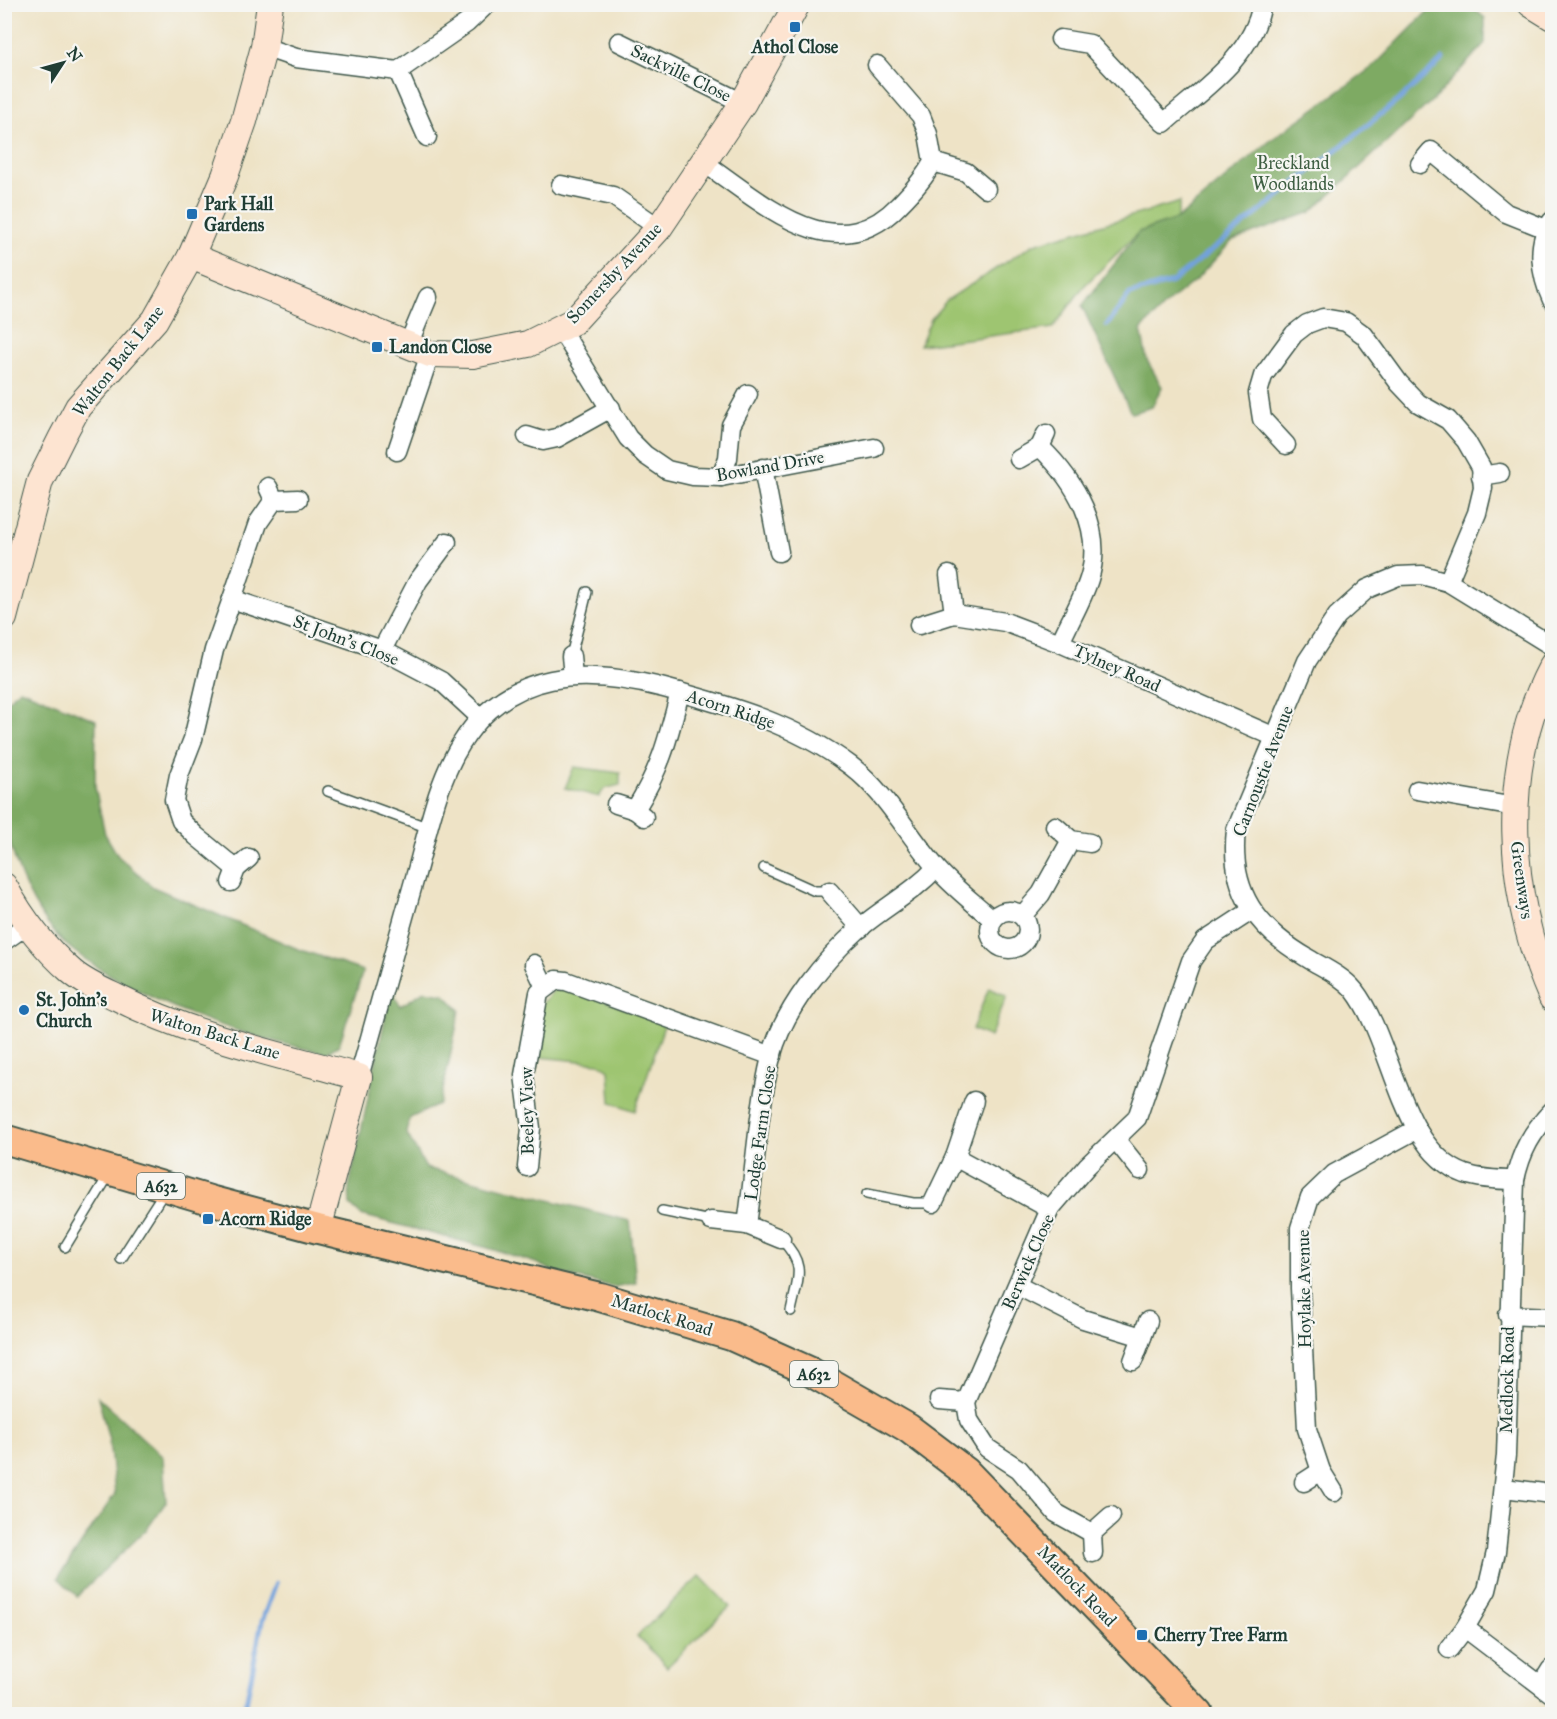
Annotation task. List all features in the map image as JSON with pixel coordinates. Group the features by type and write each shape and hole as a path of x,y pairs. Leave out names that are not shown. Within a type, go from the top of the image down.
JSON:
{"main road":[{"name":"Matlock Road","path":"4,1139 318,1229 600,1297 731,1336 809,1371 908,1428 966,1472 1198,1714"}],"street":[{"name":"Walton Back Lane","path":"4,618 40,481 62,437 78,407 155,320 191,256 225,176 244,121 264,47 270,4"},
{"path":"264,47 296,58 398,71 467,23 487,4"},
{"name":"Somersby Avenue","path":"191,256 419,350 473,355 528,344 574,321 658,228 743,103 797,4"},
{"path":"1060,39 1090,44 1164,123 1236,59 1259,24 1262,4"},
{"name":"Sackville Close","path":"619,42 743,103"},
{"path":"703,162 795,224 829,235 866,230 887,218 912,191 933,162 928,134 921,116 876,65"},
{"path":"398,71 427,138"},
{"path":"1420,164 1431,151 1506,213 1549,225 1540,266 1552,300"},
{"path":"933,162 966,172 986,189"},
{"path":"561,186 613,196 658,228"},
{"path":"397,451 429,297"},
{"path":"1286,445 1262,419 1258,393 1263,376 1294,334 1307,324 1323,318 1346,322 1365,335 1399,383 1418,404 1448,420 1466,441 1481,467 1483,488 1477,513 1448,582"},
{"name":"Bowland Drive","path":"560,328 628,438 645,455 668,470 693,476 721,477 874,448"},
{"path":"721,477 728,458 731,425 748,394"},
{"path":"527,436 543,441 557,438 611,408"},
{"path":"1019,459 1043,440 1084,508 1094,538 1094,558 1089,579 1060,643"},
{"path":"763,468 779,552"},
{"path":"1481,476 1500,473"},
{"path":"239,870 181,821 174,800 179,775 213,702 214,650 258,523 271,493 298,499"},
{"path":"382,650 418,581 447,542"},
{"path":"949,574 954,614"},
{"name":"Carnoustie Avenue","path":"1515,1180 1465,1174 1438,1156 1417,1129 1375,1028 1353,989 1334,973 1274,937 1251,911 1243,893 1233,855 1236,830 1307,661 1337,616 1367,589 1398,576 1422,575 1448,582 1552,646"},
{"name":"St John's Close","path":"232,599 382,650 441,681 481,718"},
{"name":"Tylney Road","path":"919,625 954,614 1005,622 1060,643 1275,737"},
{"path":"571,656 573,676"},
{"name":"Greenways","path":"1551,990 1530,933 1519,878 1515,807 1533,708 1552,666"},
{"name":"Acorn Ridge","path":"318,1229 429,828 446,775 461,745 481,718 502,700 527,686 573,676 614,678 757,714 817,743 872,784 936,868 992,919"},
{"path":"616,804 640,814 669,737 680,693"},
{"path":"1417,790 1515,807"},
{"path":"1055,826 1071,840 1090,843"},
{"path":"1022,916 1041,894 1071,840"},
{"name":"Lodge Farm Close","path":"747,1225 772,1056 787,1020 806,989 861,928 920,885 936,868"},
{"name":"Walton Back Lane","path":"4,886 27,925 74,974 147,1013 178,1026 359,1077"},
{"path":"829,891 861,928"},
{"path":"1006,911 1022,916 1027,924 1028,933 1024,942 1011,950 1002,949 994,944 989,927 992,919 1006,911"},
{"name":"Berwick Close","path":"966,1401 1050,1209 1087,1166 1137,1118 1191,961 1205,941 1251,911"},
{"path":"4,941 27,925"},
{"path":"534,964 545,987 556,980 566,981 660,1009 772,1056"},
{"name":"Beeley View","path":"527,1167 531,1128 524,1076 535,1009 539,993 545,987"},
{"path":"933,1203 955,1156 974,1101"},
{"name":"Medlock Road","path":"1449,1649 1466,1628 1487,1590 1493,1571 1504,1488 1508,1315 1515,1180 1520,1155 1534,1131 1552,1111"},
{"name":"Hoylake Avenue","path":"1334,1492 1321,1472 1307,1428 1300,1228 1310,1197 1334,1174 1417,1129"},
{"path":"1116,1140 1140,1170"},
{"path":"955,1156 1050,1209"},
{"name":"Lodge Farm Close","path":"711,1221 747,1225 781,1239"},
{"path":"1018,1286 1083,1318 1145,1329 1133,1361"},
{"path":"1508,1315 1552,1317"},
{"path":"939,1400 966,1401 969,1420 987,1448 1019,1469 1056,1513 1092,1533"},
{"path":"1304,1482 1321,1472"},
{"path":"1504,1488 1552,1494"},
{"path":"1092,1533 1111,1516"},
{"path":"1092,1533 1093,1553"},
{"path":"1466,1628 1546,1690 1551,1669"}],"lane":[{"path":"571,656 587,592"},
{"path":"328,791 429,828"},
{"path":"764,868 815,891 829,891"},
{"path":"65,1247 111,1171"},
{"path":"122,1259 167,1187"},
{"path":"867,1194 913,1203 933,1203"},
{"path":"662,1211 711,1221"},
{"path":"781,1239 793,1252 799,1265 791,1311"}],"green space":[{"name":"Breckland Woodlands","path":"1434,5 1469,5 1485,18 1485,43 1436,97 1311,212 1232,241 1197,279 1166,304 1141,330 1147,360 1162,387 1152,407 1131,413 1082,306 1139,232 1177,219 1271,140 1374,66"},
{"path":"1180,202 1177,219 1139,232 1084,286 1053,328 920,345 931,319 947,300 1034,244"},
{"path":"20,689 96,720 95,787 105,834 118,856 153,887 298,949 363,971 339,1045 326,1053 297,1047 240,1032 185,1012 105,972 60,939 46,922 26,887 8,836 3,788 4,704"},
{"path":"574,767 620,773 620,785 604,789 599,797 565,788"},
{"path":"559,984 665,1023 635,1111 611,1102 609,1070 599,1063 530,1056 540,1006"},
{"path":"989,988 1007,996 990,1037 972,1029"},
{"path":"391,991 401,1006 424,991 444,994 460,1010 440,1104 410,1118 406,1132 426,1168 630,1221 636,1283 614,1287 557,1273 536,1263 488,1248 361,1215 350,1205 349,1187"},
{"path":"98,1397 163,1457 166,1502 147,1529 77,1596 58,1578 115,1494 109,1440"},
{"path":"700,1576 730,1607 667,1667 637,1636"}],"waterway":[{"path":"1107,325 1130,294 1172,282 1400,99 1443,59"},
{"path":"244,1714 262,1621 276,1583"}],"place":[{"name":"Athol Close","path":"795,27"},
{"name":"Park Hall Gardens","path":"192,214"},
{"name":"Landon Close","path":"377,347"},
{"name":"St. John's Church","path":"24,1010"},
{"name":"Acorn Ridge","path":"208,1219"},
{"name":"Cherry Tree Farm","path":"1142,1635"}]}
